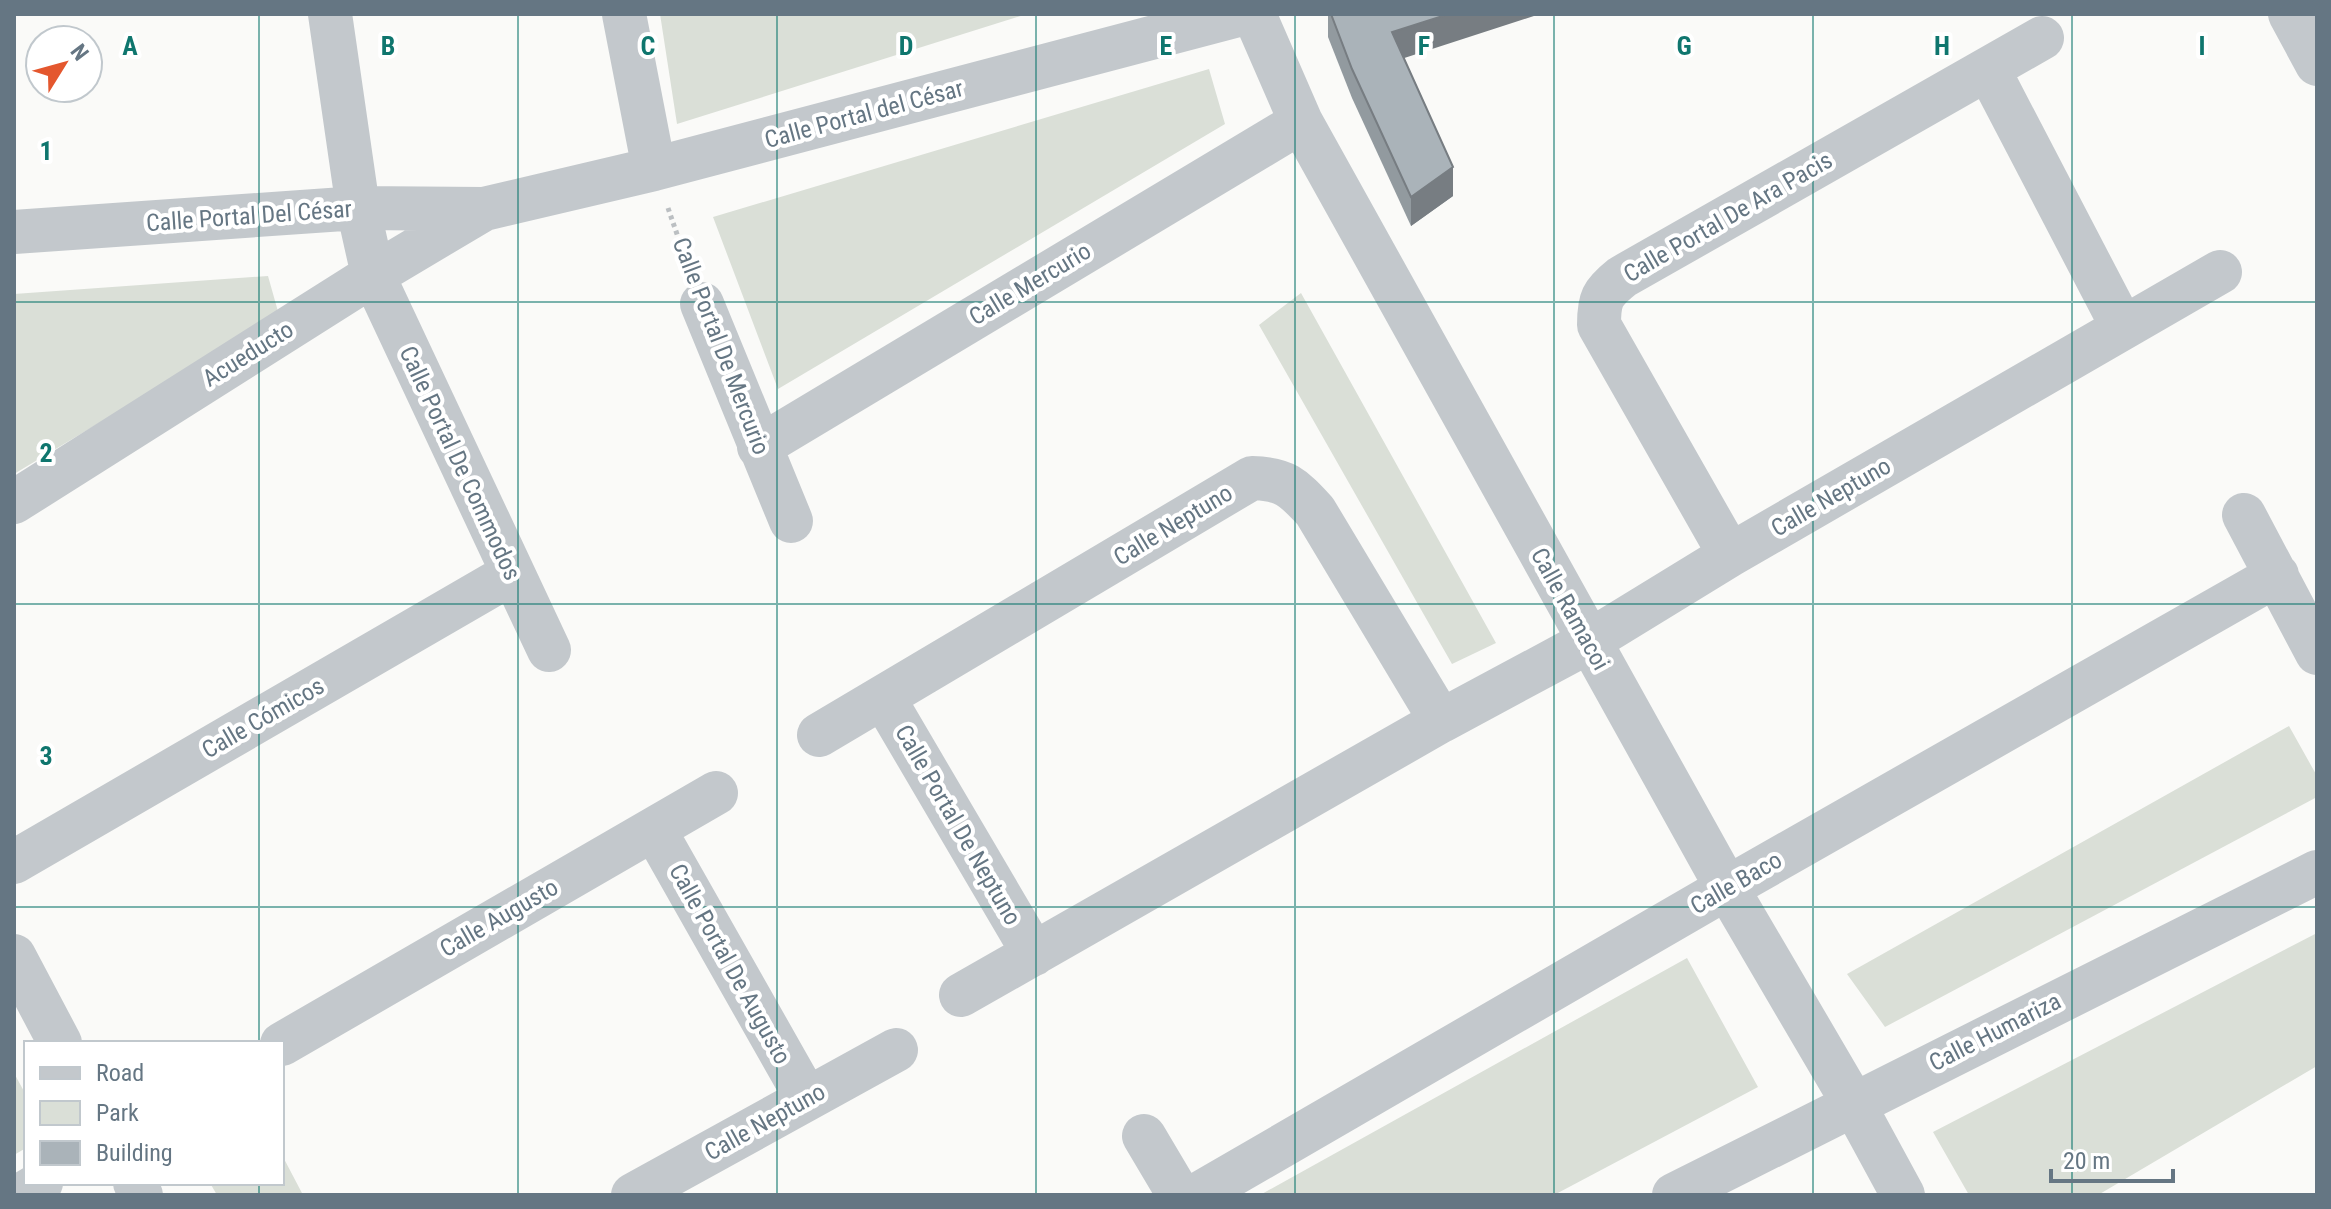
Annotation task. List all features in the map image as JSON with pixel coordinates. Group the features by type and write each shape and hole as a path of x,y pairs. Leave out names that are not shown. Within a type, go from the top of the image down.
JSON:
{"street":[{"name":"Calle Portal De Commodos","path":"330,14 358,208 373,275 549,650"},
{"path":"624,14 654,169"},
{"name":"Calle Portal del César","path":"484,209 654,169 1242,14"},
{"name":"Calle Ramacoi","path":"1254,14 1301,122 1588,642 1903,1195"},
{"path":"2290,14 2317,64"},
{"name":"Calle Portal De Ara Pacis","path":"1730,555 1599,325 1599,303 1608,288 1622,277 2042,38"},
{"path":"1988,69 2123,328"},
{"name":"Calle Mercurio","path":"759,447 1301,122"},
{"name":"Calle Portal Del César","path":"14,232 358,208 484,209"},
{"name":"Acueducto","path":"14,502 373,275 484,209"},
{"name":"Calle Neptuno","path":"961,995 1441,721 1588,642 1730,555 2220,272"},
{"name":"Calle Portal De Mercurio","path":"702,304 791,521"},
{"name":"Calle Neptuno","path":"819,735 1252,478 1276,479 1293,488 1315,511 1441,721"},
{"path":"2244,515 2317,653"},
{"name":"Calle Cómicos","path":"14,862 511,574"},
{"name":"Calle Baco","path":"1197,1195 2277,575"},
{"name":"Calle Portal De Neptuno","path":"883,697 1034,954"},
{"name":"Calle Augusto","path":"284,1043 716,793"},
{"name":"Calle Portal De Augusto","path":"654,829 807,1099"},
{"name":"Calle Humariza","path":"1674,1195 2317,872"},
{"path":"14,956 59,1041"},
{"name":"Calle Neptuno","path":"633,1195 896,1050"},
{"path":"1144,1136 1179,1195"}],"path":[{"name":"Calle Portal De Mercurio","path":"654,169 702,304"}],"green space":[{"path":"660,14 1027,14 677,124"},
{"path":"1209,69 1225,124 778,389 713,217"},
{"path":"268,276 279,315 14,474 14,294"},
{"path":"1301,293 1496,643 1452,664 1259,325"},
{"path":"2289,726 2317,776 2317,797 1885,1027 1847,974"},
{"path":"2317,933 2317,1066 2098,1195 1969,1195 1933,1132"},
{"path":"1687,958 1758,1087 1554,1195 1260,1195"},
{"path":"14,1073 24,1091 24,1149 14,1155"},
{"path":"284,1159 303,1195 217,1195 211,1185 284,1185"}],"building":[{"path":"1331,14 1449,14 1392,32 1453,167 1411,197 1352,69"}]}
